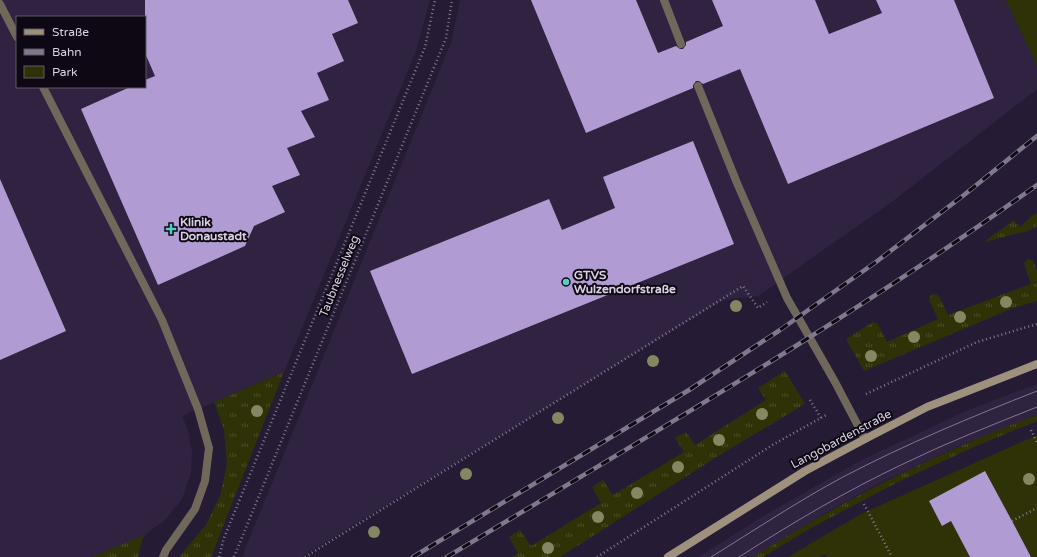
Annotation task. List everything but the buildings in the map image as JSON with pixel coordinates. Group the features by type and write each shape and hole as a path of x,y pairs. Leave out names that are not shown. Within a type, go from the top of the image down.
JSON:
{"street":[{"name":"Langobardenstraße","path":"668,557 805,471 865,439 927,407 1037,364"}],"lane":[{"path":"664,0 681,44"},
{"path":"0,4 16,35"},
{"path":"698,86 737,183 783,289 847,402 865,439"},
{"path":"44,88 162,320 198,409 209,448 205,481 194,509 166,550 164,557"}],"path":[{"name":"Taubnesselweg","path":"219,557 224,538 426,47 435,0"},
{"name":"Taubnesselweg","path":"234,557 446,38 452,0"},
{"path":"305,557 743,286 758,308 783,289"},
{"path":"597,557 774,444 847,402 977,342 1037,324"},
{"path":"810,400 821,418"},
{"path":"1031,430 1037,443"},
{"path":"864,504 892,557"},
{"path":"1012,521 1037,508"}],"shaded area":[{"name":"Klinik Donaustadt","path":"0,0 430,0 416,51 284,372 182,416 188,430 192,451 191,473 182,499 165,520 146,534 92,557 0,557"},
{"name":"GTVS Wulzendorfstraße","path":"460,0 1037,0 1037,89 893,201 758,296 723,300 301,557 242,557 452,40"},
{"path":"1037,384 1037,415 957,447 878,484 832,509 753,557 699,557 765,515 862,460 966,411"}],"green space":[{"path":"1006,0 1037,0 1037,66"},
{"path":"1034,214 1037,214 1037,227 985,242 1014,220 1020,227"},
{"path":"1028,259 1033,260 1037,271 1037,301 1013,308 864,371 846,339 873,322 878,324 887,342 938,319 929,300 930,296 935,294 939,296 948,315 1031,284 1024,263"},
{"path":"785,371 805,404 715,458 560,557 512,557 518,553 509,537 520,530 531,546 601,503 592,487 603,480 613,495 684,452 675,438 686,432 695,445 766,400 758,388"},
{"path":"284,372 211,557 179,557 206,525 220,496 227,464 224,430 214,402"},
{"path":"1037,415 1037,421 974,447 900,481 811,528 763,557 753,557 821,516 891,478 1000,429"},
{"path":"1037,435 1037,557 1031,557 985,471 929,502 942,526 951,521 970,557 827,557 825,554 820,557 788,557 861,514"},
{"path":"146,534 142,540 138,557 92,557"}],"tram line":[{"path":"711,557 843,477 939,431 1037,391"},
{"path":"739,557 820,508 882,474 952,441 1037,407"}],"railway":[{"path":"413,557 689,390 780,330 876,262 964,195 1037,136"},
{"path":"447,557 820,331 966,235 1037,185"}],"place":[{"name":"Klinik Donaustadt","path":"171,229"},
{"name":"GTVS Wulzendorfstraße","path":"566,282"}]}
